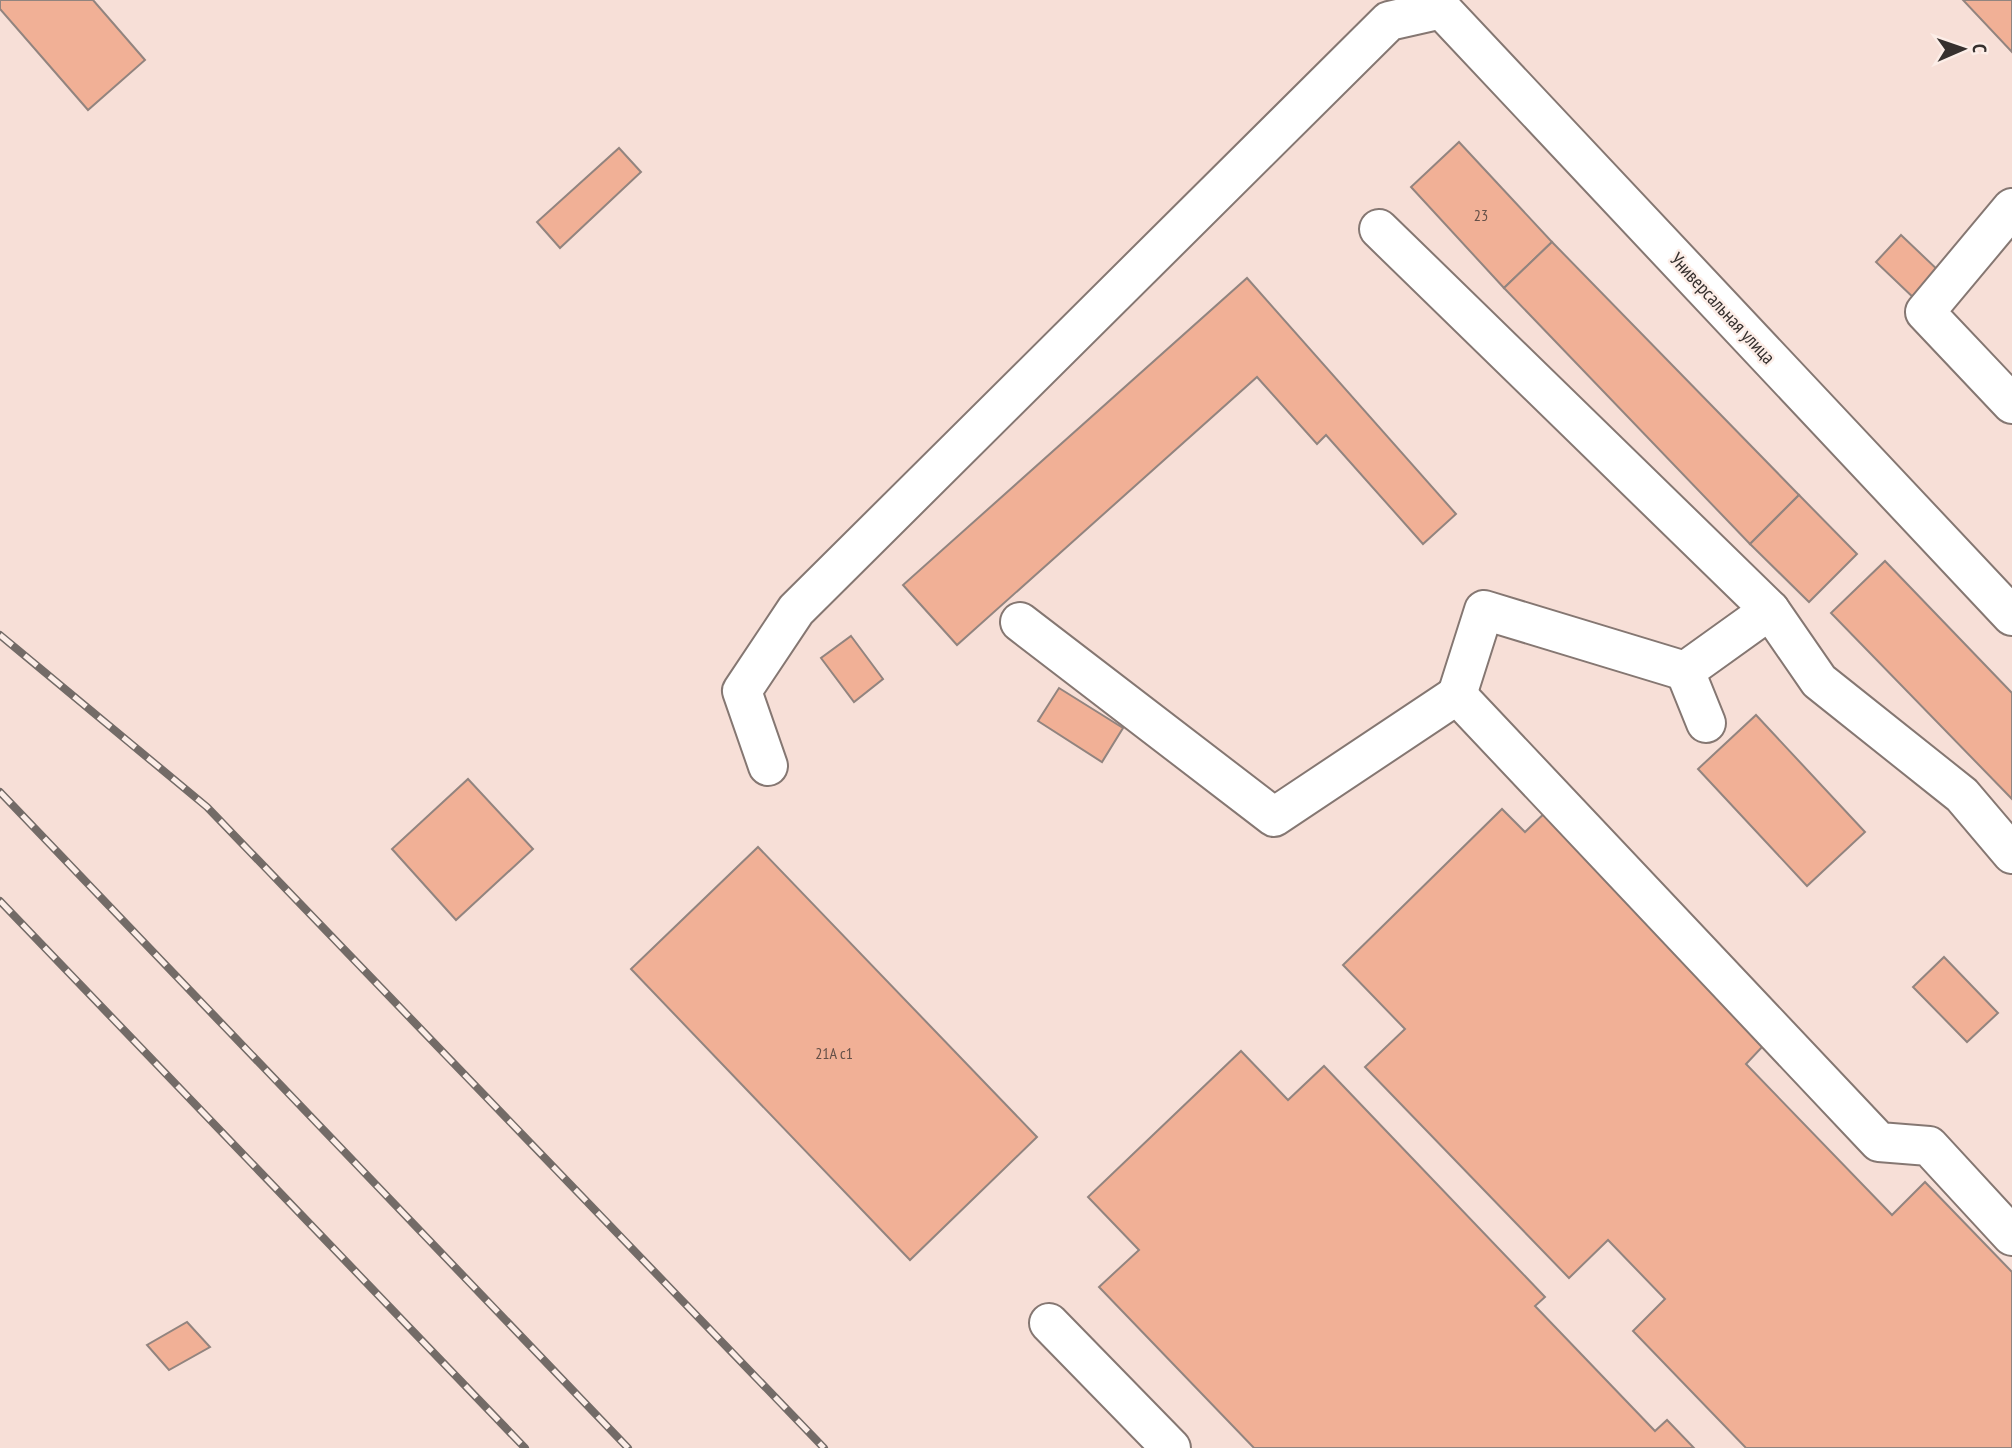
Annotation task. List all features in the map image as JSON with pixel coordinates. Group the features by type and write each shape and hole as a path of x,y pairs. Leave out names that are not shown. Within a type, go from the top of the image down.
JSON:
{"street":[{"name":"Универсальная улица","path":"1438,4 2012,616"},
{"path":"768,765 742,691 796,610 1389,21 1438,4"},
{"path":"2012,208 1925,312 2012,404"},
{"path":"1379,229 1770,610 1819,681 1962,795 2012,854"},
{"path":"1020,622 1274,817 1457,695 1484,610 1685,671"},
{"path":"1685,671 1770,610"},
{"path":"1685,671 1706,723"},
{"path":"1457,695 1879,1142 1929,1146 2012,1236"},
{"path":"1049,1323 1171,1448"}],"shaded area":[{"path":"0,0 2012,0 2012,1448 0,1448"}],"building":[{"path":"0,0 93,0 145,60 88,110 0,9"},
{"path":"1963,0 2012,0 2012,52"},
{"path":"1459,142 1552,242 1504,288 1411,187"},
{"path":"619,148 641,172 560,248 537,222"},
{"path":"1901,235 1942,274 1917,301 1876,262"},
{"path":"1552,242 1799,495 1750,544 1504,288"},
{"path":"1247,278 1456,514 1423,544 1326,435 1317,444 1257,377 957,645 903,585"},
{"path":"1799,495 1857,554 1809,602 1750,544"},
{"path":"1885,561 2012,693 2012,799 1831,613"},
{"path":"851,636 883,679 854,702 821,658"},
{"path":"1059,688 1123,728 1102,762 1038,721"},
{"path":"1756,715 1865,832 1807,886 1698,769"},
{"path":"468,779 533,849 456,920 392,849"},
{"path":"1554,804 1764,1045 1746,1064 1892,1215 1925,1182 2012,1272 2012,1448 1746,1448 1633,1331 1665,1299 1608,1240 1569,1278 1365,1067 1405,1029 1343,965 1502,809 1525,832"},
{"path":"758,847 1037,1137 910,1260 631,969"},
{"path":"1944,957 1998,1013 1967,1042 1913,987"},
{"path":"1241,1051 1288,1100 1324,1066 1545,1297 1535,1306 1655,1431 1667,1420 1694,1448 1254,1448 1099,1287 1139,1250 1088,1197"},
{"path":"187,1322 210,1347 169,1370 147,1345"}],"railway":[{"path":"0,635 207,807 824,1448"},
{"path":"0,792 628,1448"},
{"path":"0,901 525,1448"}]}
